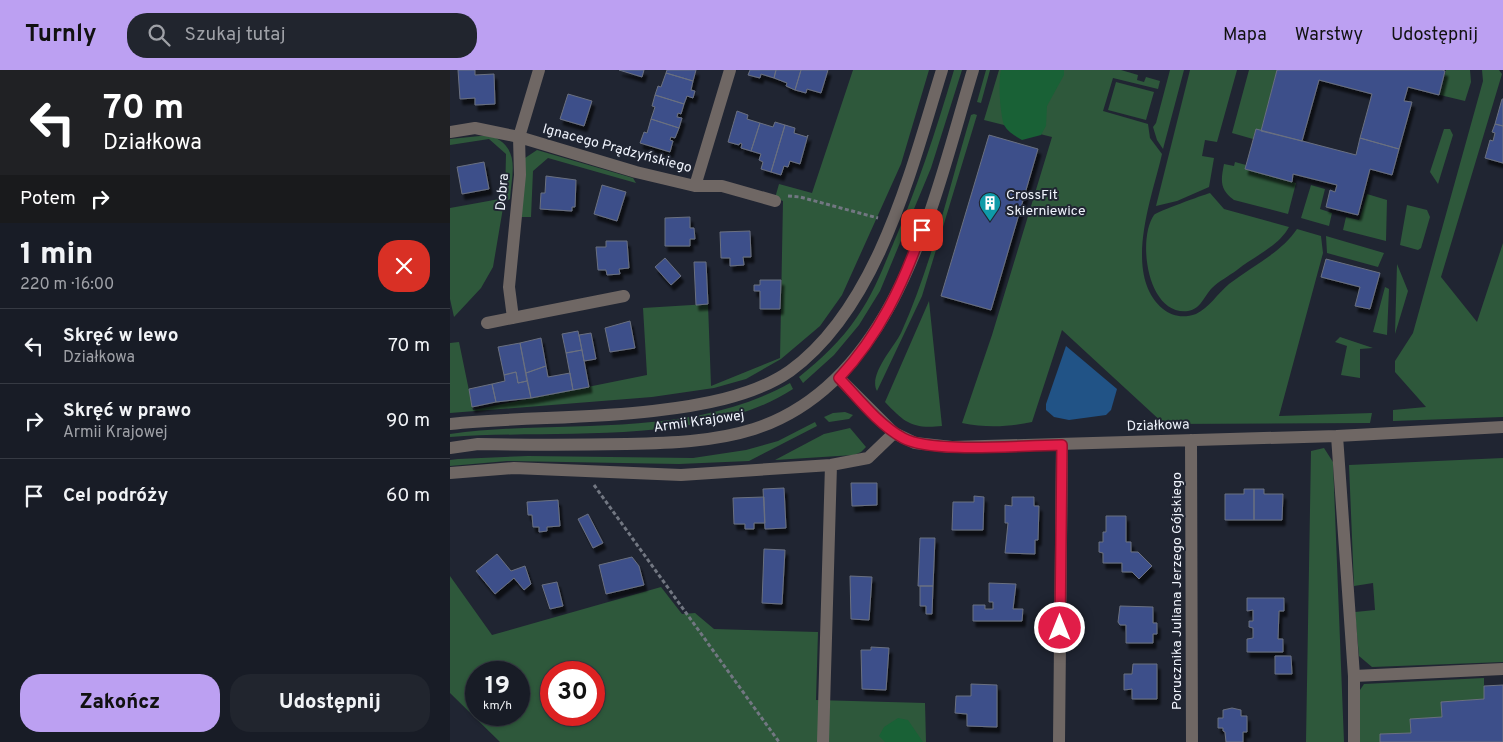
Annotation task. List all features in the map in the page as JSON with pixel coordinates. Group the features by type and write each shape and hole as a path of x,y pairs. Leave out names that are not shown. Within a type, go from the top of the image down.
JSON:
{"street":[{"name":"Dobra","path":"513,318 509,286 520,175 519,137 539,70"},
{"path":"695,186 730,70"},
{"path":"450,424 654,411 725,398 758,387 788,372 838,326 860,292 909,178 942,70"},
{"name":"Armii Krajowej","path":"450,448 478,444 673,443 733,434 759,427 790,414 839,378 876,332 901,283 935,194 973,70"},
{"name":"Ignacego Prądzyńskiego","path":"450,132 475,128 519,137 636,172 695,186 722,186 772,200"},
{"path":"487,323 624,296"},
{"name":"Działkowa","path":"839,378 894,432 915,443 952,447 1337,436 1503,427"},
{"path":"450,473 514,468 681,475 831,465 868,458 894,432"},
{"path":"1337,436 1354,676 1354,742"},
{"name":"Porucznika Juliana Jerzego Gójskiego","path":"1191,440 1192,742"},
{"path":"1060,742 1062,445"},
{"path":"823,742 831,465"},
{"path":"1354,676 1503,669"}],"path":[{"path":"772,200 777,195 800,197 881,219"},
{"path":"586,472 616,517 779,742"}],"green space":[{"path":"853,70 929,70 901,164 842,295 820,326 781,359 746,379 714,388 652,397 450,413 450,343 459,342 473,410 647,375 643,308 708,304 711,386 780,358 783,201 775,198 779,184 812,193"},
{"path":"954,70 962,70 931,168 880,291 859,325 834,355 803,383 799,377 823,356 851,326 876,284 917,183"},
{"path":"986,70 990,70 981,103 977,102"},
{"path":"999,70 1121,70 1138,75 1137,80 1144,82 1146,77 1160,81 1158,89 1113,78 1103,111 1148,124 1150,138 1162,154 1143,235 1142,256 1144,276 1151,294 1163,309 1171,314 1187,316 1196,314 1205,308 1229,284 1283,245 1297,229 1321,236 1323,253 1279,416 1372,413 1370,423 1164,424 1062,330 1032,422 997,426 962,423 992,335 1052,137 984,120"},
{"path":"1001,70 1064,70 1064,75 1047,106 1046,126 1041,135 1022,140 1010,132 1004,125 1000,98"},
{"path":"1170,70 1184,70 1163,149 1157,140 1153,127 1156,123"},
{"path":"1190,70 1237,70 1217,142 1205,140 1202,156 1214,158 1209,187 1177,201 1156,206"},
{"path":"1249,70 1277,70 1261,131 1256,129 1253,139 1232,133"},
{"path":"1446,70 1470,70 1471,82 1465,101 1440,95"},
{"path":"1482,70 1499,70 1502,74 1441,277 1477,322 1503,243 1503,417 1393,421 1393,410 1426,407 1395,372 1395,361 1413,333 1483,81"},
{"path":"1116,82 1154,92 1146,120 1108,110"},
{"path":"971,115 977,115 922,296 877,391 875,384 879,369 901,333 922,280"},
{"path":"1444,129 1450,129 1453,135 1438,184 1430,172"},
{"path":"490,135 500,140 510,154 513,170 510,199 504,202 493,267 481,288 454,317 450,299 450,208 505,198 506,154 489,139 450,145 450,139"},
{"path":"537,150 633,178 636,183 548,158 533,171 531,217 521,217 525,158"},
{"path":"1235,162 1246,165 1245,169 1296,183 1288,214 1234,200 1229,196 1222,184 1224,164 1234,166"},
{"path":"1311,185 1325,189 1320,209 1332,213 1329,226 1301,218"},
{"path":"1210,193 1224,209 1289,227 1272,246 1215,285 1196,308 1188,311 1174,309 1163,301 1155,289 1149,274 1146,241 1149,226 1154,215 1157,213"},
{"path":"1367,194 1387,200 1386,241 1343,230 1346,217 1359,220"},
{"path":"1407,205 1427,210 1430,217 1421,248 1418,250 1400,245"},
{"path":"1326,236 1384,253 1378,267 1327,253"},
{"path":"1397,264 1408,291 1395,334"},
{"path":"1385,287 1389,289 1387,335 1373,332"},
{"path":"929,301 942,426 932,427 916,425 904,420 885,402"},
{"path":"1340,337 1373,348 1360,349 1360,378 1341,375 1347,346 1335,342"},
{"path":"790,383 793,389 757,407 717,420 673,428 580,434 450,437 450,434 493,430 623,424 666,420 709,413 750,401"},
{"path":"845,412 853,415 849,419 829,422 824,417 833,413"},
{"path":"815,422 817,426 749,461 679,464 507,461 450,466 450,460 528,456 693,458 746,450 778,441"},
{"path":"850,428 866,447 854,455 775,460 824,434"},
{"path":"1324,448 1333,462 1344,742 1306,742 1311,451"},
{"path":"1503,458 1503,662 1372,667 1359,656 1355,612 1375,610 1373,583 1354,586 1349,465"},
{"path":"450,576 492,635 661,587 682,614 695,613 714,629 818,632 816,700 925,703 926,742 500,742 484,726 530,726 530,661 465,661 465,708 450,693"},
{"path":"1484,678 1484,699 1441,702 1442,717 1410,719 1411,733 1380,734 1380,742 1359,742 1358,693 1364,684"},
{"path":"898,718 908,720 923,742 885,742 879,736 884,727"}],"water":[{"path":"1066,346 1117,389 1111,410 1106,415 1069,420 1054,417 1046,410 1046,404"}],"building":[{"path":"458,70 475,70 475,75 494,74 495,104 475,105 475,98 460,99"},
{"path":"619,70 644,70 642,77"},
{"path":"667,70 696,70 693,81 666,73"},
{"path":"750,70 776,70 774,78 761,74 760,78 748,75"},
{"path":"776,70 801,70 795,90 786,86 787,83 774,78"},
{"path":"801,70 828,70 821,93 807,89 806,93 795,90"},
{"path":"1277,70 1445,71 1439,95 1408,87 1404,101 1412,102 1399,149 1360,138 1372,94 1319,80 1302,141 1261,131"},
{"path":"666,73 693,81 691,90 695,91 693,98 687,96 684,104 655,95 658,86 661,87"},
{"path":"568,94 592,101 584,126 560,119"},
{"path":"655,95 684,104 681,114 678,113 677,117 682,118 679,128 651,119 655,107 652,106"},
{"path":"1503,99 1503,126 1495,124"},
{"path":"737,111 748,115 747,119 760,123 751,151 741,148 742,144 740,143 739,145 728,142"},
{"path":"651,119 679,128 675,138 671,137 670,140 673,141 670,152 640,143 644,132 647,133"},
{"path":"775,122 785,125 771,172 761,169 763,162 759,160 761,154 751,151 760,123 773,127"},
{"path":"1495,124 1503,126 1503,163 1485,158 1490,140 1493,141 1495,133 1492,132"},
{"path":"785,125 795,128 794,133 807,137 808,135 800,164 790,161 788,167 784,166 781,175 771,172"},
{"path":"1256,129 1356,155 1360,138 1399,149 1392,175 1370,169 1358,215 1326,207 1330,190 1335,192 1337,185 1293,174 1292,182 1245,169"},
{"name":"CrossFit Skierniewice","path":"989,135 1038,149 991,310 941,296"},
{"path":"484,162 489,189 462,194 457,167"},
{"path":"546,176 576,180 575,207 572,207 572,211 540,209 541,193 545,193"},
{"path":"602,185 626,192 617,221 594,214"},
{"path":"690,217 690,228 694,228 695,239 690,239 690,246 665,246 665,218"},
{"path":"750,231 751,257 743,257 744,265 730,266 730,258 721,258 720,232"},
{"path":"606,241 627,241 629,268 619,269 620,274 607,275 606,270 598,270 596,247 606,247"},
{"path":"665,258 681,276 671,285 655,267"},
{"path":"1326,259 1380,273 1370,309 1355,306 1360,287 1321,277"},
{"path":"694,262 706,262 708,304 696,305"},
{"path":"760,280 781,280 780,309 760,309 760,291 754,291 754,285 760,285"},
{"path":"630,321 635,348 610,352 605,328"},
{"path":"578,331 582,350 566,353 562,334"},
{"path":"591,333 596,359 584,361 579,335"},
{"path":"541,338 546,366 526,373 520,343"},
{"path":"520,343 527,381 518,383 516,372 504,375 498,347"},
{"path":"582,350 589,387 573,390 566,353"},
{"path":"546,366 548,377 570,373 573,390 531,398 526,373"},
{"path":"516,372 518,383 527,381 531,398 496,402 492,384 505,381 504,375"},
{"path":"492,384 496,402 472,407 469,389"},
{"path":"851,483 877,483 877,505 852,506"},
{"path":"784,488 786,528 765,529 763,489"},
{"path":"1244,489 1254,489 1254,520 1225,520 1225,494 1244,494"},
{"path":"1254,489 1264,489 1264,494 1283,494 1282,520 1254,520"},
{"path":"974,496 984,497 983,530 952,530 953,502 974,502"},
{"path":"764,497 765,523 754,523 754,529 745,529 745,524 734,524 733,498"},
{"path":"1012,497 1034,497 1034,506 1039,506 1038,540 1035,540 1035,554 1005,553 1008,523 1005,523 1005,505 1012,506"},
{"path":"558,500 560,526 547,527 547,531 539,532 539,527 533,527 532,515 528,515 527,502"},
{"path":"588,514 603,543 593,548 578,519"},
{"path":"1106,516 1126,516 1126,542 1131,542 1131,552 1138,552 1152,566 1139,579 1132,572 1122,572 1122,563 1103,563 1103,553 1099,552 1099,542 1103,542 1103,532 1106,532"},
{"path":"920,538 935,538 933,586 918,586"},
{"path":"764,549 785,550 782,604 762,603"},
{"path":"497,554 511,571 525,566 531,584 524,590 514,578 495,594 476,571"},
{"path":"632,557 639,566 644,585 606,594 599,565"},
{"path":"850,576 872,577 869,620 851,619"},
{"path":"557,582 563,606 550,609 542,585"},
{"path":"989,583 1016,584 1013,609 1023,609 1022,621 973,621 973,605 985,605 985,609 993,609 993,602 989,602"},
{"path":"920,586 933,586 932,614 926,614 926,606 920,606"},
{"path":"1247,598 1284,598 1284,611 1279,611 1278,639 1283,639 1283,652 1247,652 1247,639 1253,638 1253,628 1249,627 1249,621 1253,621 1253,610 1247,611"},
{"path":"1120,606 1153,607 1153,623 1157,623 1157,634 1153,634 1153,643 1126,643 1126,625 1120,625 1118,622"},
{"path":"871,647 889,648 886,690 862,689 861,650 871,650"},
{"path":"1275,656 1291,656 1292,674 1275,674"},
{"path":"1133,664 1157,664 1157,699 1132,699 1132,689 1124,690 1124,674 1132,674"},
{"path":"971,684 997,685 997,727 967,726 967,714 955,713 956,696 971,696"},
{"path":"1503,685 1503,742 1380,742 1380,734 1411,733 1410,719 1442,717 1441,702 1484,699 1484,686"},
{"path":"1232,708 1241,710 1241,716 1247,716 1247,732 1243,732 1243,742 1226,742 1223,728 1218,728 1218,718 1223,718 1223,710"}],"place":[{"name":"CrossFit Skierniewice","path":"990,222"}],"route":[{"path":"922,230 901,283 876,332 839,378 881,422 905,439 915,443 952,447 1062,445 1060,628"}]}
